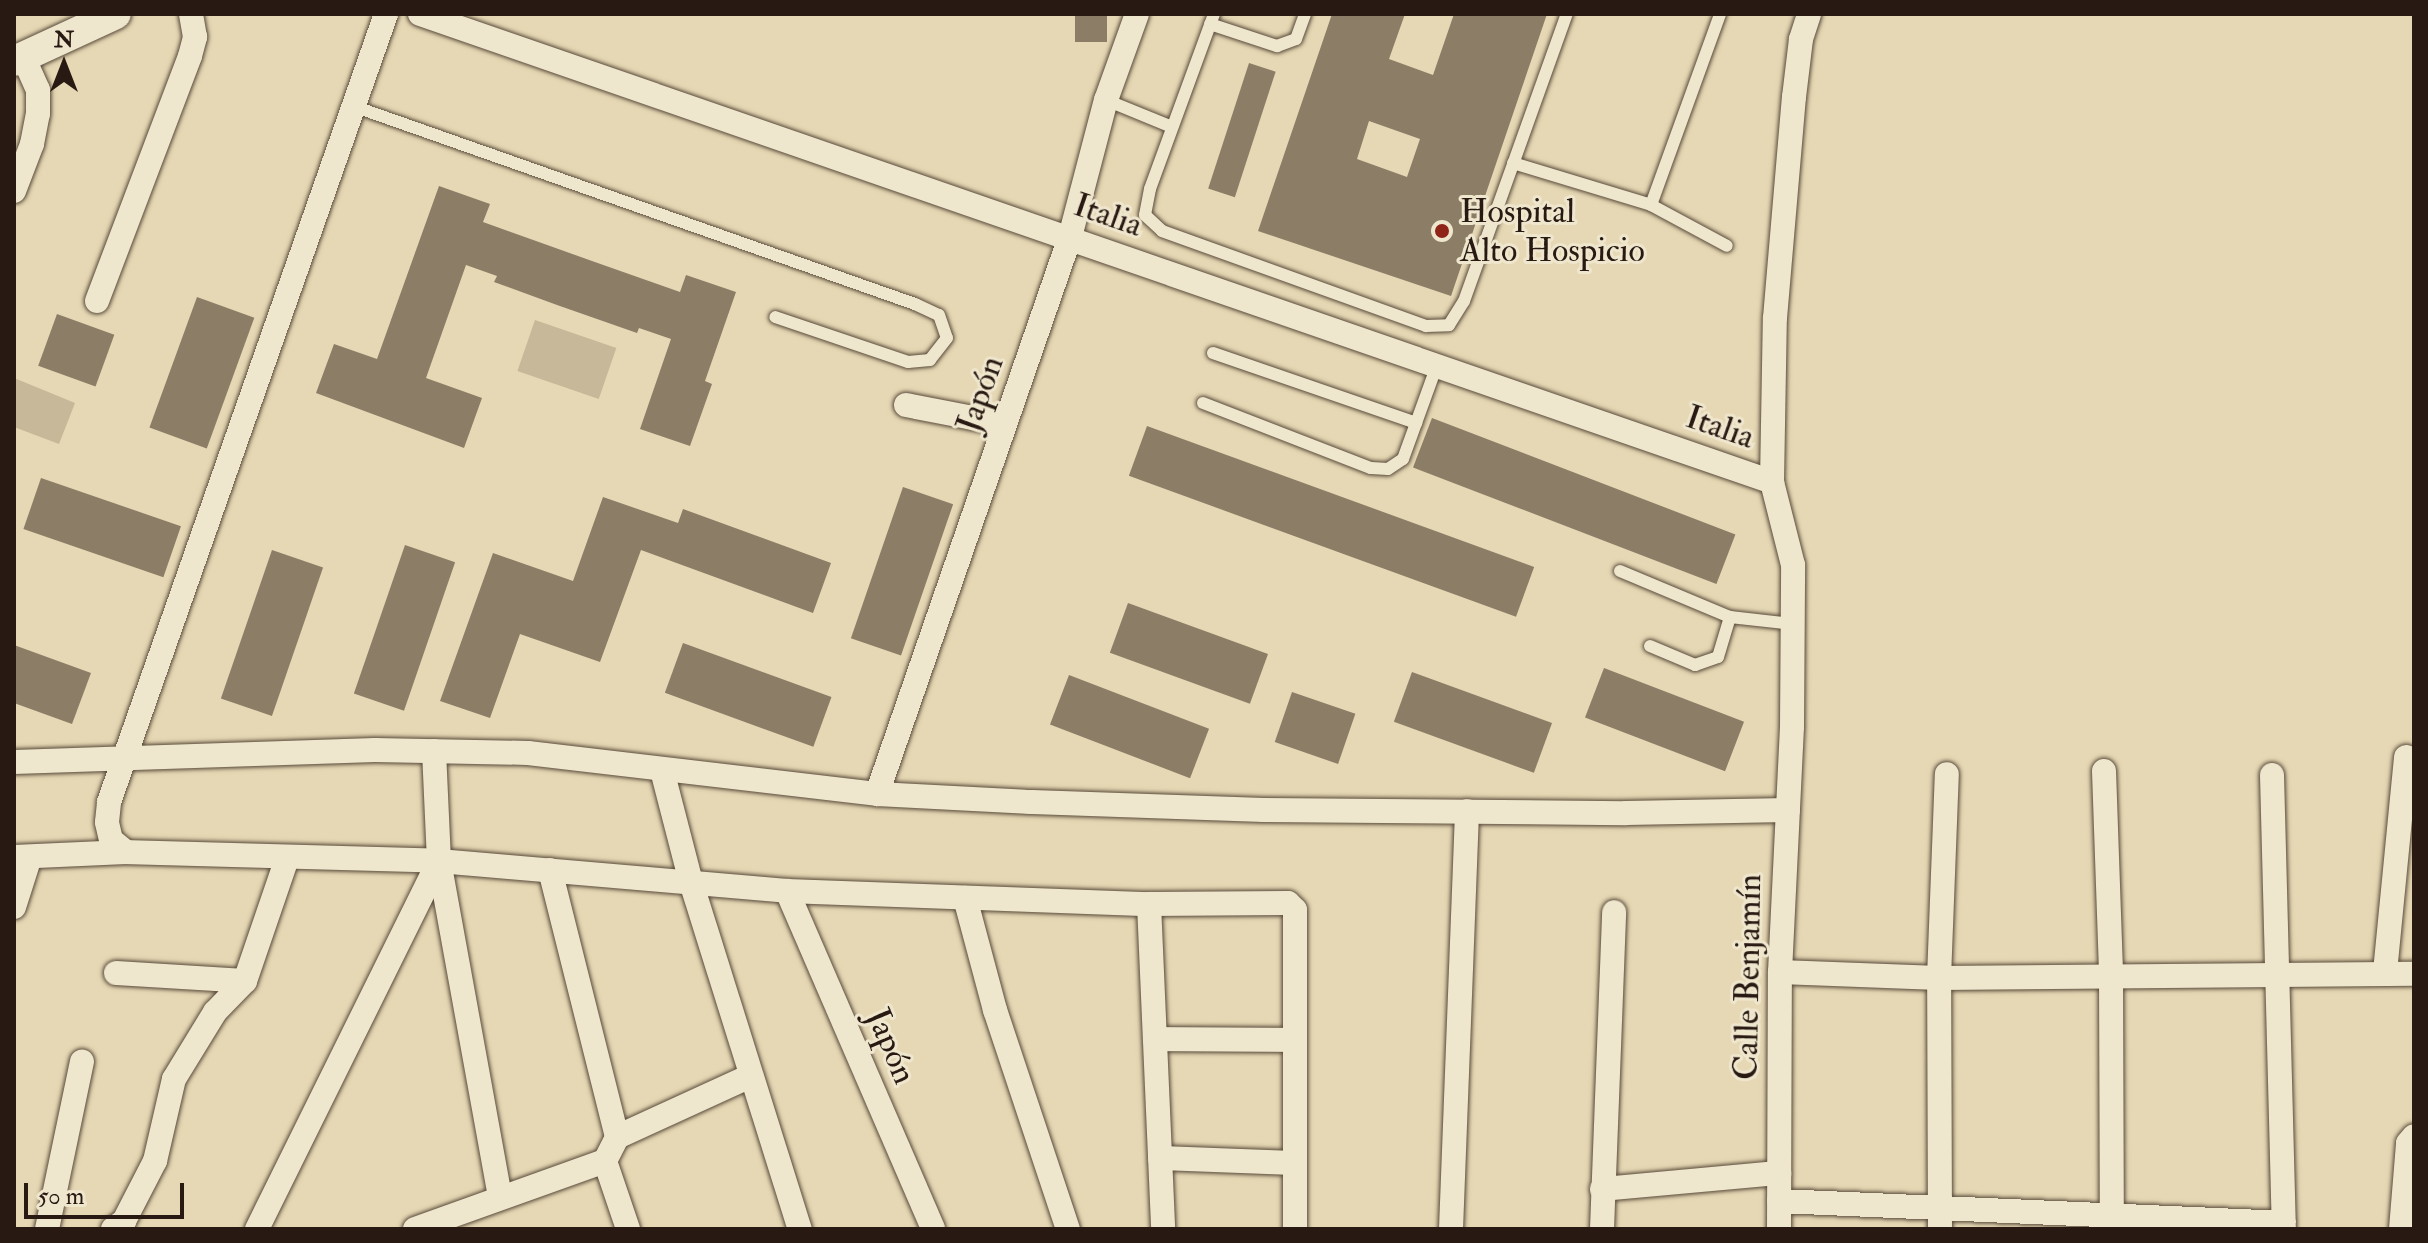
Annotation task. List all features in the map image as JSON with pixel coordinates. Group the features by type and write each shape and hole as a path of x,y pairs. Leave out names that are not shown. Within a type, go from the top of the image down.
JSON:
{"street":[{"path":"14,191 38,114 38,90 18,59 116,14"},
{"path":"97,301 190,56 195,37 191,14"},
{"path":"126,852 111,840 107,822 109,802 386,14"},
{"name":"Italia","path":"420,14 1772,482"},
{"name":"Japón","path":"877,794 1070,237 1106,100 1137,14"},
{"name":"Calle Benjamín","path":"1779,1229 1780,972 1792,727 1793,565 1772,482 1775,318 1794,97 1801,39 1809,14"},
{"path":"906,405 1004,424"},
{"path":"434,751 439,861 488,1211"},
{"path":"14,762 127,756 434,751 528,753 877,794 1249,809 1788,810"},
{"path":"2385,972 2406,757"},
{"path":"662,770 691,882 800,1229"},
{"path":"2104,771 2111,974 2112,1223"},
{"path":"1940,1218 1939,978 1947,774"},
{"path":"1779,1201 1940,1218 2284,1226 2272,775"},
{"path":"1451,1229 1467,811"},
{"path":"14,907 22,857 126,852 439,861 787,891 1149,904 1288,903 1293,906 1295,1229"},
{"path":"113,1229 124,1221 155,1161 174,1079 215,1012 245,981 287,858"},
{"path":"257,1229 439,861"},
{"path":"550,870 617,1137"},
{"name":"Japón","path":"787,891 933,1229"},
{"path":"965,898 995,1010 1068,1229"},
{"path":"1149,904 1163,1229"},
{"path":"1602,1229 1614,912"},
{"path":"1780,972 1939,978 2111,974 2414,974"},
{"path":"116,973 245,981"},
{"path":"1155,1039 1295,1040"},
{"path":"47,1229 82,1062"},
{"path":"415,1229 488,1211 605,1161 617,1137 750,1076"},
{"path":"2401,1229 2408,1143 2414,1136"},
{"path":"1160,1158 1295,1163"},
{"path":"605,1161 628,1229"},
{"path":"1602,1189 1779,1173"}],"lane":[{"path":"1305,14 1296,39 1277,46 1212,19 1150,189 1145,215 1162,231 1426,326 1449,325 1464,301 1567,14"},
{"path":"1651,205 1720,14"},
{"path":"1106,100 1172,127"},
{"path":"353,106 915,304 939,315 947,338 930,360 908,362 775,317"},
{"path":"1513,163 1651,205 1727,246"},
{"path":"1213,353 1416,423"},
{"path":"1203,403 1371,468 1388,469 1403,459 1437,365"},
{"path":"1620,571 1730,617 1792,624"},
{"path":"1650,646 1695,665 1707,661 1718,657 1730,617"}],"shaded area":[{"path":"535,320 616,348 599,399 517,371"},
{"path":"14,378 75,403 59,444 14,427"}],"building":[{"path":"1075,14 1107,14 1107,42 1075,42"},
{"path":"1332,14 1405,14 1389,59 1433,75 1454,14 1547,14 1451,296 1258,231","holes":["1369,121 1420,139 1407,177 1357,159"]},
{"path":"1249,63 1276,72 1235,197 1208,189"},
{"path":"439,186 490,204 483,222 592,261 680,292 686,275 736,292 705,381 712,384 690,446 640,429 671,339 639,328 637,333 557,305 494,282 497,276 466,265 426,378 482,398 464,448 316,393 334,344 377,359"},
{"path":"197,297 254,318 207,448 149,428"},
{"path":"57,314 114,335 96,387 38,366"},
{"path":"1432,418 1735,534 1716,584 1413,467"},
{"path":"1147,426 1534,567 1516,617 1129,476"},
{"path":"41,478 181,526 163,577 23,529"},
{"path":"903,487 953,504 901,656 851,638"},
{"path":"603,497 678,523 683,509 831,563 813,613 641,550 600,662 520,634 490,718 440,701 493,553 573,581"},
{"path":"405,545 455,562 404,711 354,693"},
{"path":"272,550 323,568 272,716 221,698"},
{"path":"1128,603 1268,654 1250,704 1110,653"},
{"path":"683,643 831,697 813,747 665,693"},
{"path":"14,645 91,673 72,724 14,703"},
{"path":"1604,668 1744,722 1725,771 1585,717"},
{"path":"1412,672 1552,723 1534,773 1394,722"},
{"path":"1069,675 1209,729 1190,778 1050,724"},
{"path":"1292,692 1355,714 1338,764 1275,742"}],"place":[{"name":"Hospital Alto Hospicio","path":"1442,231"}]}
